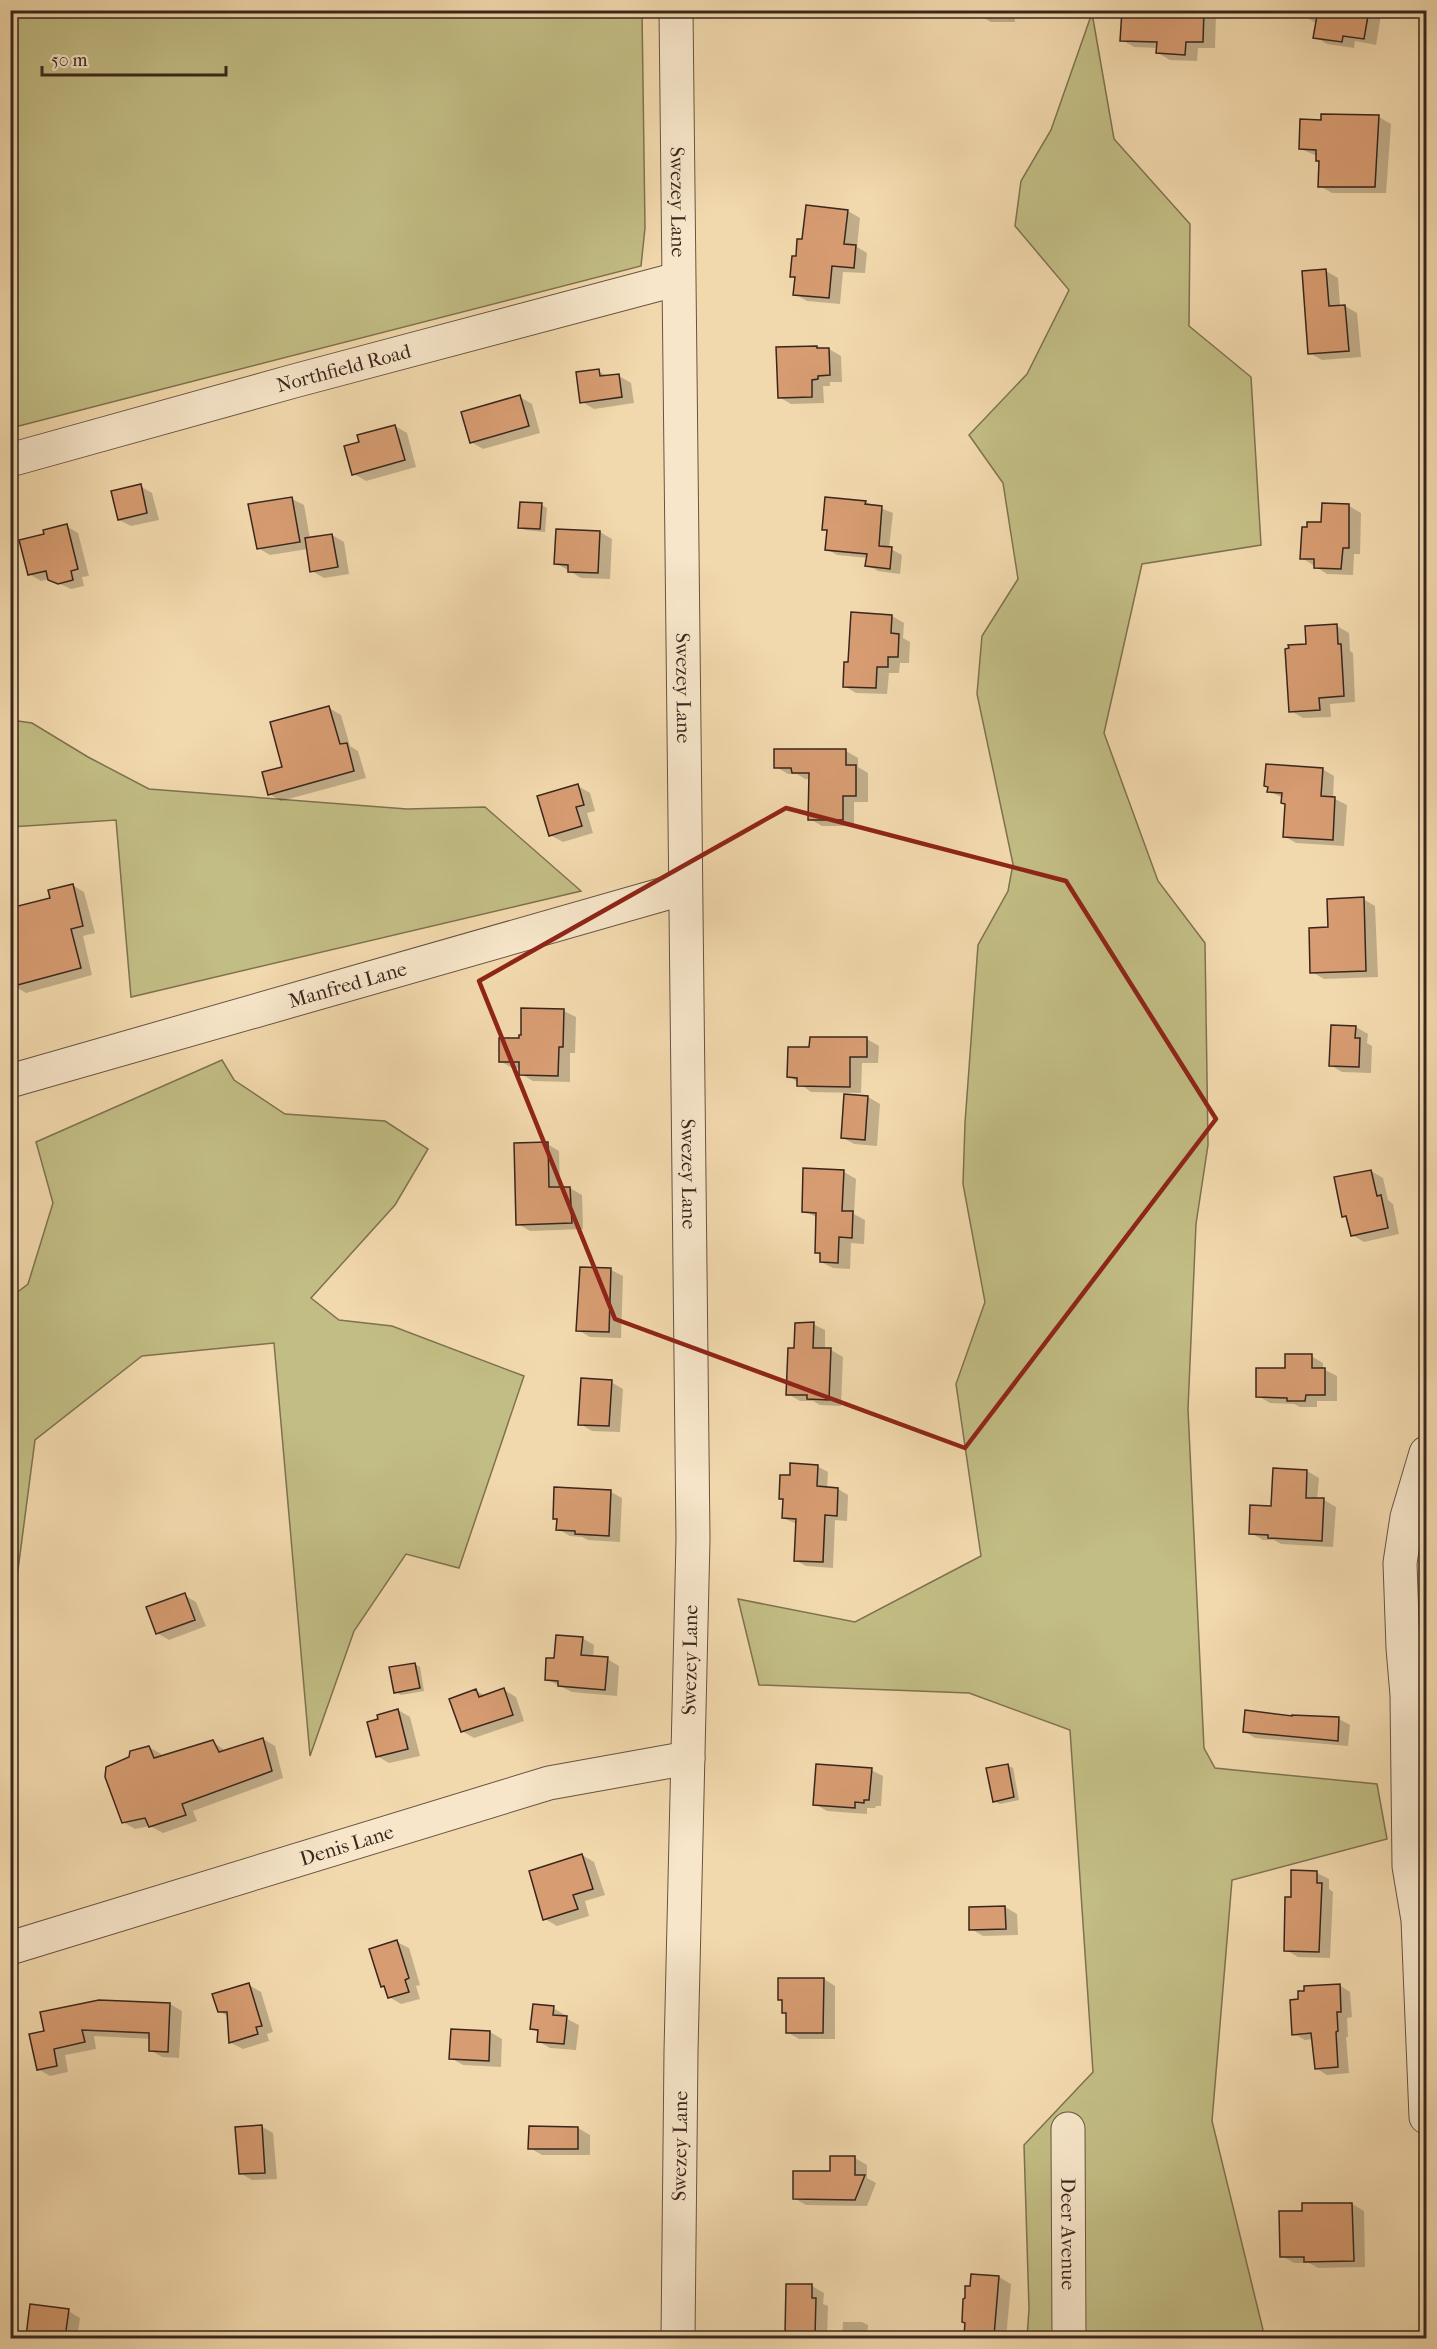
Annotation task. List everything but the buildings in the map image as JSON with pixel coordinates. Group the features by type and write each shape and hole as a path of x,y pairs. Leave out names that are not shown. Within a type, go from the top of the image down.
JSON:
{"street":[{"name":"Swezey Lane","path":"676,10 693,1539 681,2052 678,2338"},
{"name":"Northfield Road","path":"10,460 294,381 678,279"},
{"name":"Manfred Lane","path":"10,1082 685,888"},
{"path":"1426,1453 1407,1517 1400,1563 1407,1695 1410,1866 1418,1920 1426,2116"},
{"name":"Denis Lane","path":"10,1948 549,1783 688,1758"},
{"name":"Deer Avenue","path":"1068,2129 1069,2338"}],"highlighted area":[{"path":"786,808 1066,881 1216,1119 965,1448 615,1319 479,981"}],"shaded area":[{"path":"11,10 642,11 645,228 641,266 11,428"},
{"path":"1092,13 1114,139 1190,224 1189,326 1251,377 1261,545 1142,564 1104,733 1158,881 1205,943 1208,1145 1196,1224 1188,1409 1204,1748 1215,1768 1377,1784 1387,1839 1232,1880 1212,2121 1265,2338 1027,2338 1029,2309 1024,2145 1093,2072 1070,1730 969,1693 759,1685 738,1599 855,1622 981,1556 956,1384 985,1302 963,1184 965,1123 978,945 1008,891 1013,864 977,694 982,636 1018,579 1003,483 969,435 1027,374 1069,290 1015,226 1021,181 1051,130"},
{"path":"11,720 32,723 88,757 149,789 407,809 485,807 581,891 131,997 116,820 11,827"},
{"path":"222,1060 234,1080 285,1114 385,1121 428,1149 395,1205 311,1298 339,1320 392,1326 524,1376 459,1568 406,1554 354,1631 310,1756 274,1343 142,1356 35,1440 11,1623 11,1297 28,1284 53,1203 36,1142"}]}
